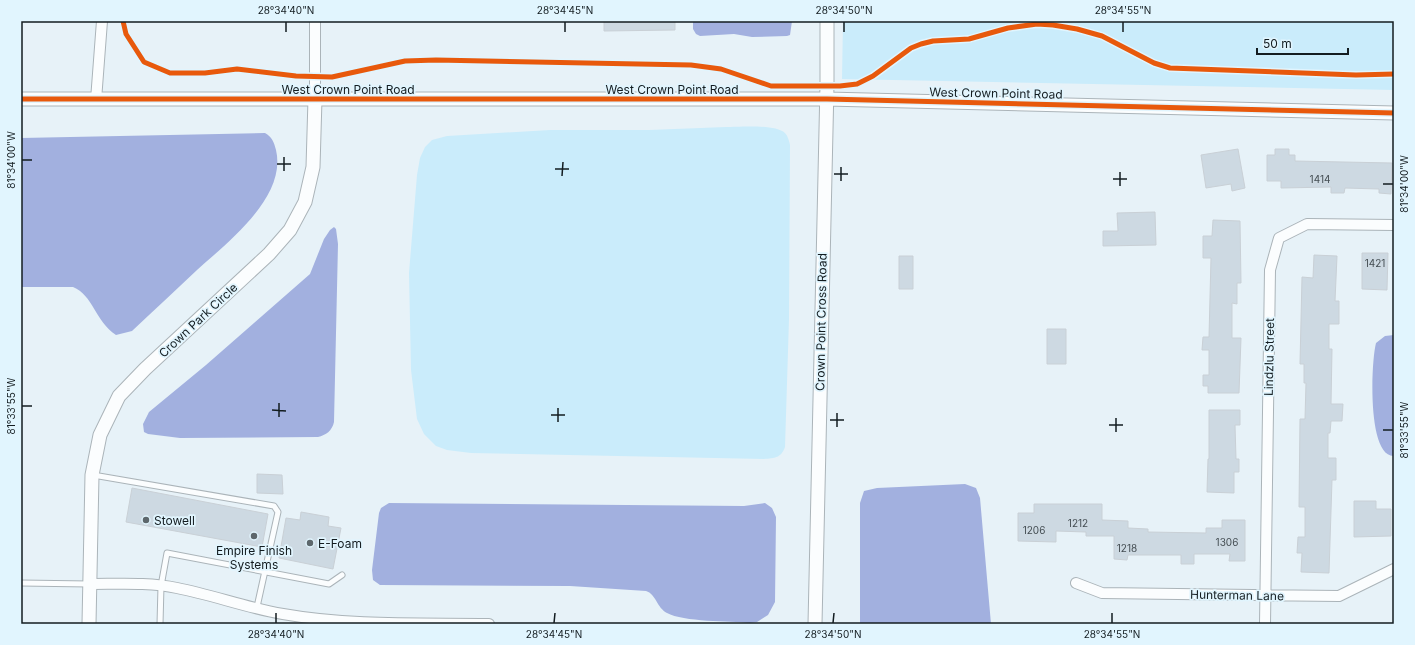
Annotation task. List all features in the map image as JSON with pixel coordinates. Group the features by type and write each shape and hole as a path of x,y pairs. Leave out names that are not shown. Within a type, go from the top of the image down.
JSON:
{"street":[{"path":"96,100 102,21"},
{"name":"Crown Park Circle","path":"89,624 92,475 100,435 119,396 145,369 270,254 290,230 305,202 313,167 315,21"},
{"name":"Crown Point Cross Road","path":"815,624 827,21"},
{"name":"West Crown Point Road","path":"21,99 826,99 1394,113"},
{"name":"Lindzlu Street","path":"1265,624 1270,270 1280,238 1307,224 1394,225"},
{"name":"Hunterman Lane","path":"1076,583 1102,593 1340,596 1394,569"},
{"path":"90,584 161,586 176,588 318,621 489,624"}],"lane":[{"path":"92,475 274,506 278,512 258,607"},
{"path":"160,624 161,586 167,553 329,584 342,575"},
{"path":"21,583 90,584"}],"shaded area":[{"path":"843,21 1394,21 1394,90 842,79"},
{"path":"726,127 774,128 785,133 788,137 790,145 789,319 785,447 782,453 774,458 764,459 471,453 447,450 436,446 424,434 417,419 411,370 409,273 417,175 420,158 425,147 432,140 447,136 550,130 649,130"}],"water":[{"path":"693,21 792,21 790,35 752,37 734,34 700,36 696,34 693,29"},
{"path":"265,133 271,138 276,150 277,168 273,185 264,201 239,232 132,331 116,335 103,323 85,296 73,287 21,287 21,138"},
{"path":"334,227 336,229 338,244 334,422 330,430 326,434 318,437 180,438 148,434 144,432 143,424 149,412 206,365 310,274 324,239"},
{"path":"1394,335 1394,456 1385,452 1379,441 1375,426 1372,387 1376,343 1385,336"},
{"path":"965,484 976,488 980,498 991,624 860,624 860,503 864,491 877,488"},
{"path":"389,503 744,506 765,503 772,508 776,517 775,602 768,615 757,622 750,623 695,620 674,616 664,611 652,595 646,591 570,586 380,585 373,580 372,570 379,513 381,508"}],"building":[{"path":"604,21 675,21 675,30 604,31"},
{"path":"1238,149 1245,188 1232,191 1231,184 1206,188 1201,155"},
{"path":"1275,149 1289,149 1289,155 1295,155 1295,161 1392,163 1391,194 1379,193 1379,189 1345,188 1344,193 1331,193 1331,187 1281,188 1281,181 1267,181 1267,155 1275,155"},
{"path":"1155,212 1156,245 1103,246 1103,231 1118,231 1117,213"},
{"path":"1213,220 1240,221 1241,283 1237,283 1237,304 1232,303 1232,338 1241,338 1239,393 1208,393 1208,386 1203,386 1203,375 1209,375 1209,350 1202,350 1203,337 1209,337 1211,258 1203,258 1203,236 1212,236"},
{"path":"1362,253 1388,253 1387,290 1362,289"},
{"path":"1314,255 1337,256 1335,301 1339,301 1339,324 1329,324 1329,349 1332,349 1331,404 1343,404 1342,421 1331,421 1330,433 1328,433 1328,458 1336,458 1336,480 1332,480 1329,573 1301,572 1302,553 1297,553 1298,537 1305,537 1305,507 1299,507 1300,419 1305,419 1306,383 1304,383 1304,364 1300,364 1302,277 1313,278"},
{"path":"899,256 913,256 913,289 899,289"},
{"path":"1047,329 1066,329 1066,364 1047,364"},
{"path":"1209,410 1240,410 1240,425 1235,425 1236,459 1239,459 1239,472 1234,472 1234,493 1207,492"},
{"path":"257,474 282,475 283,494 257,493"},
{"path":"132,488 268,514 262,547 126,522"},
{"path":"1354,501 1376,501 1376,509 1391,509 1391,536 1354,537"},
{"path":"1034,504 1102,504 1102,520 1128,521 1128,528 1148,529 1148,532 1206,533 1206,528 1222,528 1222,520 1245,520 1245,561 1229,561 1230,554 1194,554 1194,564 1181,564 1181,555 1128,555 1127,560 1114,559 1114,536 1086,536 1086,532 1056,531 1056,542 1018,541 1018,513 1034,513"},
{"name":"E-Foam","path":"301,512 329,517 328,526 341,528 333,569 279,558 286,518 300,520"}],"cycle path":[{"path":"123,21 126,34 144,62 170,73 205,73 237,69 296,76 332,77 405,61 436,60 691,65 721,69 771,86 840,86 857,84 873,76 911,48 921,44 933,41 969,39 1008,28 1037,24 1077,29 1102,36 1154,63 1170,68 1356,75 1394,74"},
{"path":"21,99 827,99 1394,113"}],"place":[{"name":"Stowell","path":"146,520"},
{"name":"Empire Finish Systems","path":"254,536"},
{"name":"E-Foam","path":"310,543"}]}
